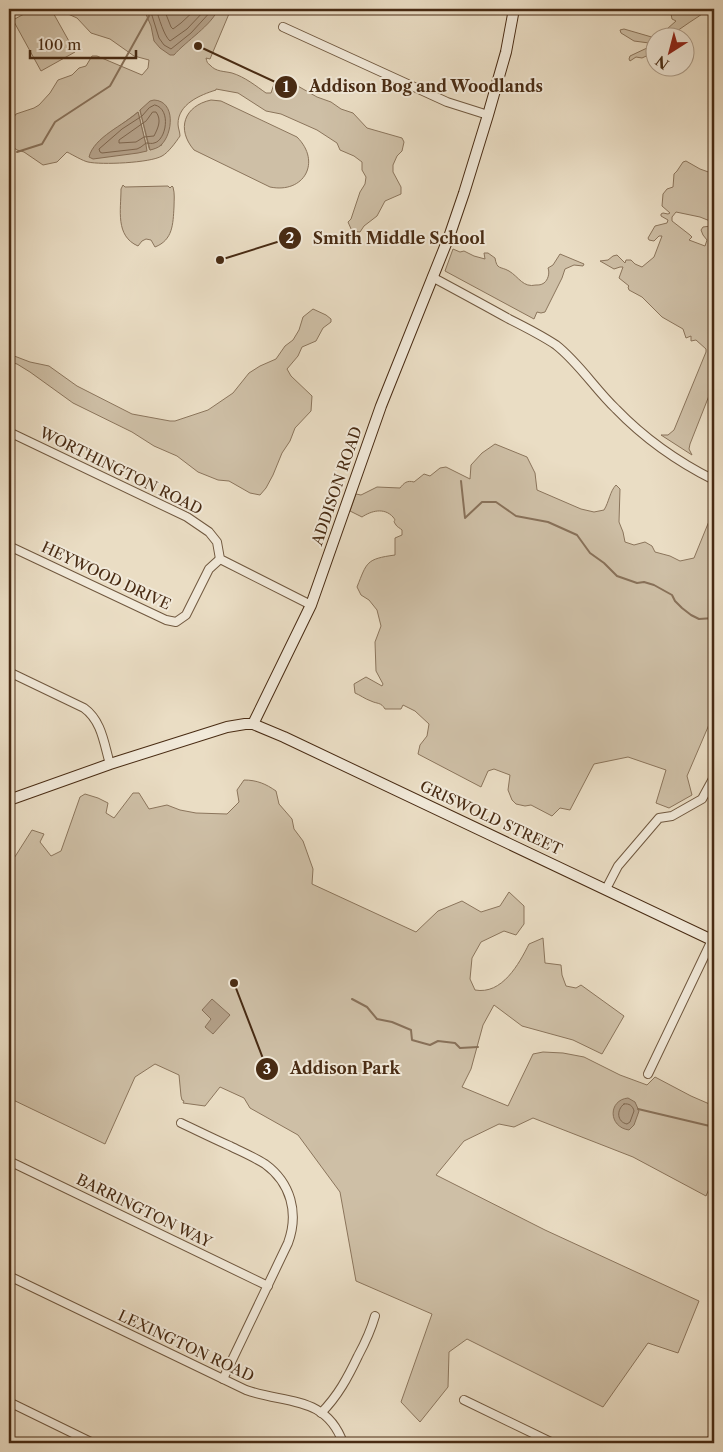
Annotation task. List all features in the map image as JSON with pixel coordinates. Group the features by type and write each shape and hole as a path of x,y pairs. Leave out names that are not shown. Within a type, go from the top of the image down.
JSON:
{"main road":[{"name":"ADDISON ROAD","path":"253,724 311,604 378,415 450,234 506,52 514,9"},
{"path":"9,800 110,764 219,729 253,724"},
{"name":"GRISWOLD STREET","path":"253,724 265,728 713,941"}],"street":[{"path":"283,27 447,102 488,115"},
{"path":"432,277 556,346 578,366 604,397 630,423 669,454 714,480"},
{"name":"WORTHINGTON ROAD","path":"9,432 187,517 207,529 217,542 220,559"},
{"name":"HEYWOOD DRIVE","path":"9,546 166,620 176,622 186,615 209,569 220,559"},
{"path":"220,559 311,604"},
{"path":"9,672 84,708 91,714 98,722 110,764"},
{"path":"606,889 618,866 659,818 672,816 702,799 714,777"},
{"path":"648,1074 713,941"},
{"path":"181,1123 260,1161 277,1175 286,1187 293,1207 293,1228 288,1243 223,1379"},
{"name":"BARRINGTON WAY","path":"9,1161 268,1286"},
{"name":"LEXINGTON ROAD","path":"9,1276 256,1394 300,1402 313,1408 322,1413 334,1427 343,1443"},
{"path":"322,1413 347,1380 369,1335 375,1316"},
{"path":"464,1400 553,1443"},
{"path":"9,1402 93,1443"},
{"path":"706,1443 714,1439"}],"shaded area":[{"path":"33,9 51,9 75,52 41,71 13,20"},
{"path":"64,9 231,9 210,59 206,58 208,64 217,70 241,77 266,93 271,93 274,84 278,80 296,85 341,109 353,113 367,128 402,138 404,142 402,151 397,156 393,165 393,172 401,187 401,194 385,201 377,216 364,226 360,232 352,231 348,222 351,219 360,192 365,184 366,177 362,170 362,162 340,150 337,143 317,130 281,114 266,111 238,93 216,89 191,101 186,106 179,117 180,136 162,156 137,162 94,163 67,152 57,162 43,165 9,144 9,125 16,114 39,105 58,80 72,75 79,68 86,66 92,56 97,56 142,75 148,68 149,60 134,56 110,39 91,33 77,18 68,14","holes":["140,110 162,145 150,150","138,112 146,145 100,141"]},
{"path":"670,9 680,9 681,12 685,13 698,9 709,9 680,28 668,28 676,21 672,19"},
{"path":"624,29 646,35 646,43 634,41 621,33 620,30"},
{"path":"646,48 646,56 642,58 636,57 630,61 630,56"},
{"path":"211,100 221,101 297,137 308,156 306,174 292,186 282,188 270,187 194,150 185,134 186,119 194,107"},
{"path":"686,161 714,174 714,383 690,444 689,449 692,455 661,435 668,435 674,430 706,349 696,340 691,341 691,336 686,338 683,329 662,317 642,297 629,290 629,286 619,278 623,267 614,269 600,261 608,260 617,255 625,263 626,260 631,260 642,267 654,257 662,236 659,236 654,241 648,238 655,226 667,223 668,220 661,216 663,213 670,213 662,206 663,194 667,189 673,187 674,174 683,162","holes":["676,212 710,221 711,226 703,227 701,230 707,240 705,246 689,240 692,237 672,221 672,217"]},
{"path":"123,185 125,187 173,187 174,213 171,231 161,244 155,247 151,240 146,239 138,246 126,236 120,214 121,189"},
{"path":"453,249 485,259 484,253 488,253 495,258 499,267 509,271 524,283 532,286 541,285 545,282 549,274 548,268 553,265 560,254 584,264 583,266 574,265 565,269 545,312 537,312 534,319 445,271"},
{"path":"313,309 326,315 331,319 331,322 323,328 316,341 302,347 298,356 287,369 291,376 312,396 311,411 295,428 273,475 260,495 250,493 229,481 218,480 198,472 177,456 154,446 132,432 73,403 30,372 17,364 9,362 9,354 30,362 49,366 77,386 132,414 175,421 208,410 233,393 249,373 276,359 285,346 293,340 299,330 303,317"},
{"path":"495,444 527,457 535,473 537,490 581,509 594,512 604,510 616,485 620,489 619,522 625,542 634,545 645,542 652,546 655,552 680,561 694,558 714,509 714,713 687,776 692,795 669,808 656,803 666,770 628,757 594,764 570,810 560,808 552,816 531,805 516,804 508,790 510,775 494,769 488,771 481,787 418,754 420,745 427,736 429,724 415,711 403,705 401,709 385,709 380,704 355,693 354,684 366,677 382,686 383,684 376,671 375,642 381,626 377,610 369,600 361,595 357,587 369,563 378,558 395,555 395,538 402,535 402,530 396,526 395,520 386,512 373,512 362,517 350,511 356,494 361,495 377,487 400,488 406,482 414,482 424,474 430,476 440,468 446,467 470,479 471,465 482,453"},
{"path":"244,780 261,783 276,791 279,804 292,819 294,829 303,841 313,869 312,884 416,932 438,911 462,901 481,912 500,906 509,892 524,906 524,924 516,935 504,931 481,942 472,958 470,979 475,990 493,988 501,983 515,969 529,944 543,938 545,963 561,965 566,986 576,988 581,985 624,1016 602,1054 573,1040 522,1026 494,1005 483,1025 471,1069 462,1087 508,1106 533,1054 543,1052 563,1053 584,1057 620,1075 647,1085 655,1077 714,1106 714,1177 706,1196 633,1157 533,1118 514,1127 499,1124 464,1141 436,1175 545,1230 699,1301 678,1353 648,1343 603,1407 467,1339 449,1352 448,1387 420,1422 401,1402 432,1314 356,1281 340,1192 298,1135 250,1108 244,1098 220,1087 205,1106 183,1103 179,1075 155,1064 135,1077 105,1144 9,1098 9,866 32,830 44,834 40,842 51,856 61,851 80,797 85,794 108,803 106,813 114,818 133,793 139,793 149,809 167,805 196,813 227,814 239,802 237,790"}],"water":[{"path":"145,9 218,9 205,27 174,55 170,55 154,41"},
{"path":"154,100 166,106 169,112 170,126 161,145 150,150 140,110 150,101"},
{"path":"138,112 147,151 93,159 89,157 92,150 103,137"},
{"path":"212,999 230,1015 213,1034 205,1027 211,1019 202,1010"},
{"path":"628,1098 635,1102 639,1111 634,1125 629,1130 617,1124 613,1114 617,1103"}],"waterway":[{"path":"17,152 42,144 55,122 110,86 149,16"},
{"path":"461,481 465,518 482,502 496,502 516,516 548,522 577,535 590,553 617,576 637,583 644,582 654,585 672,595 682,608 699,619 714,618"},
{"path":"352,999 367,1007 377,1019 392,1022 411,1030 412,1040 430,1045 438,1041 455,1043 460,1048 478,1047"},
{"path":"638,1109 714,1127"}],"place":[{"name":"Addison Bog and Woodlands","path":"198,46"},
{"name":"Smith Middle School","path":"220,260"},
{"name":"Addison Park","path":"234,983"}]}
